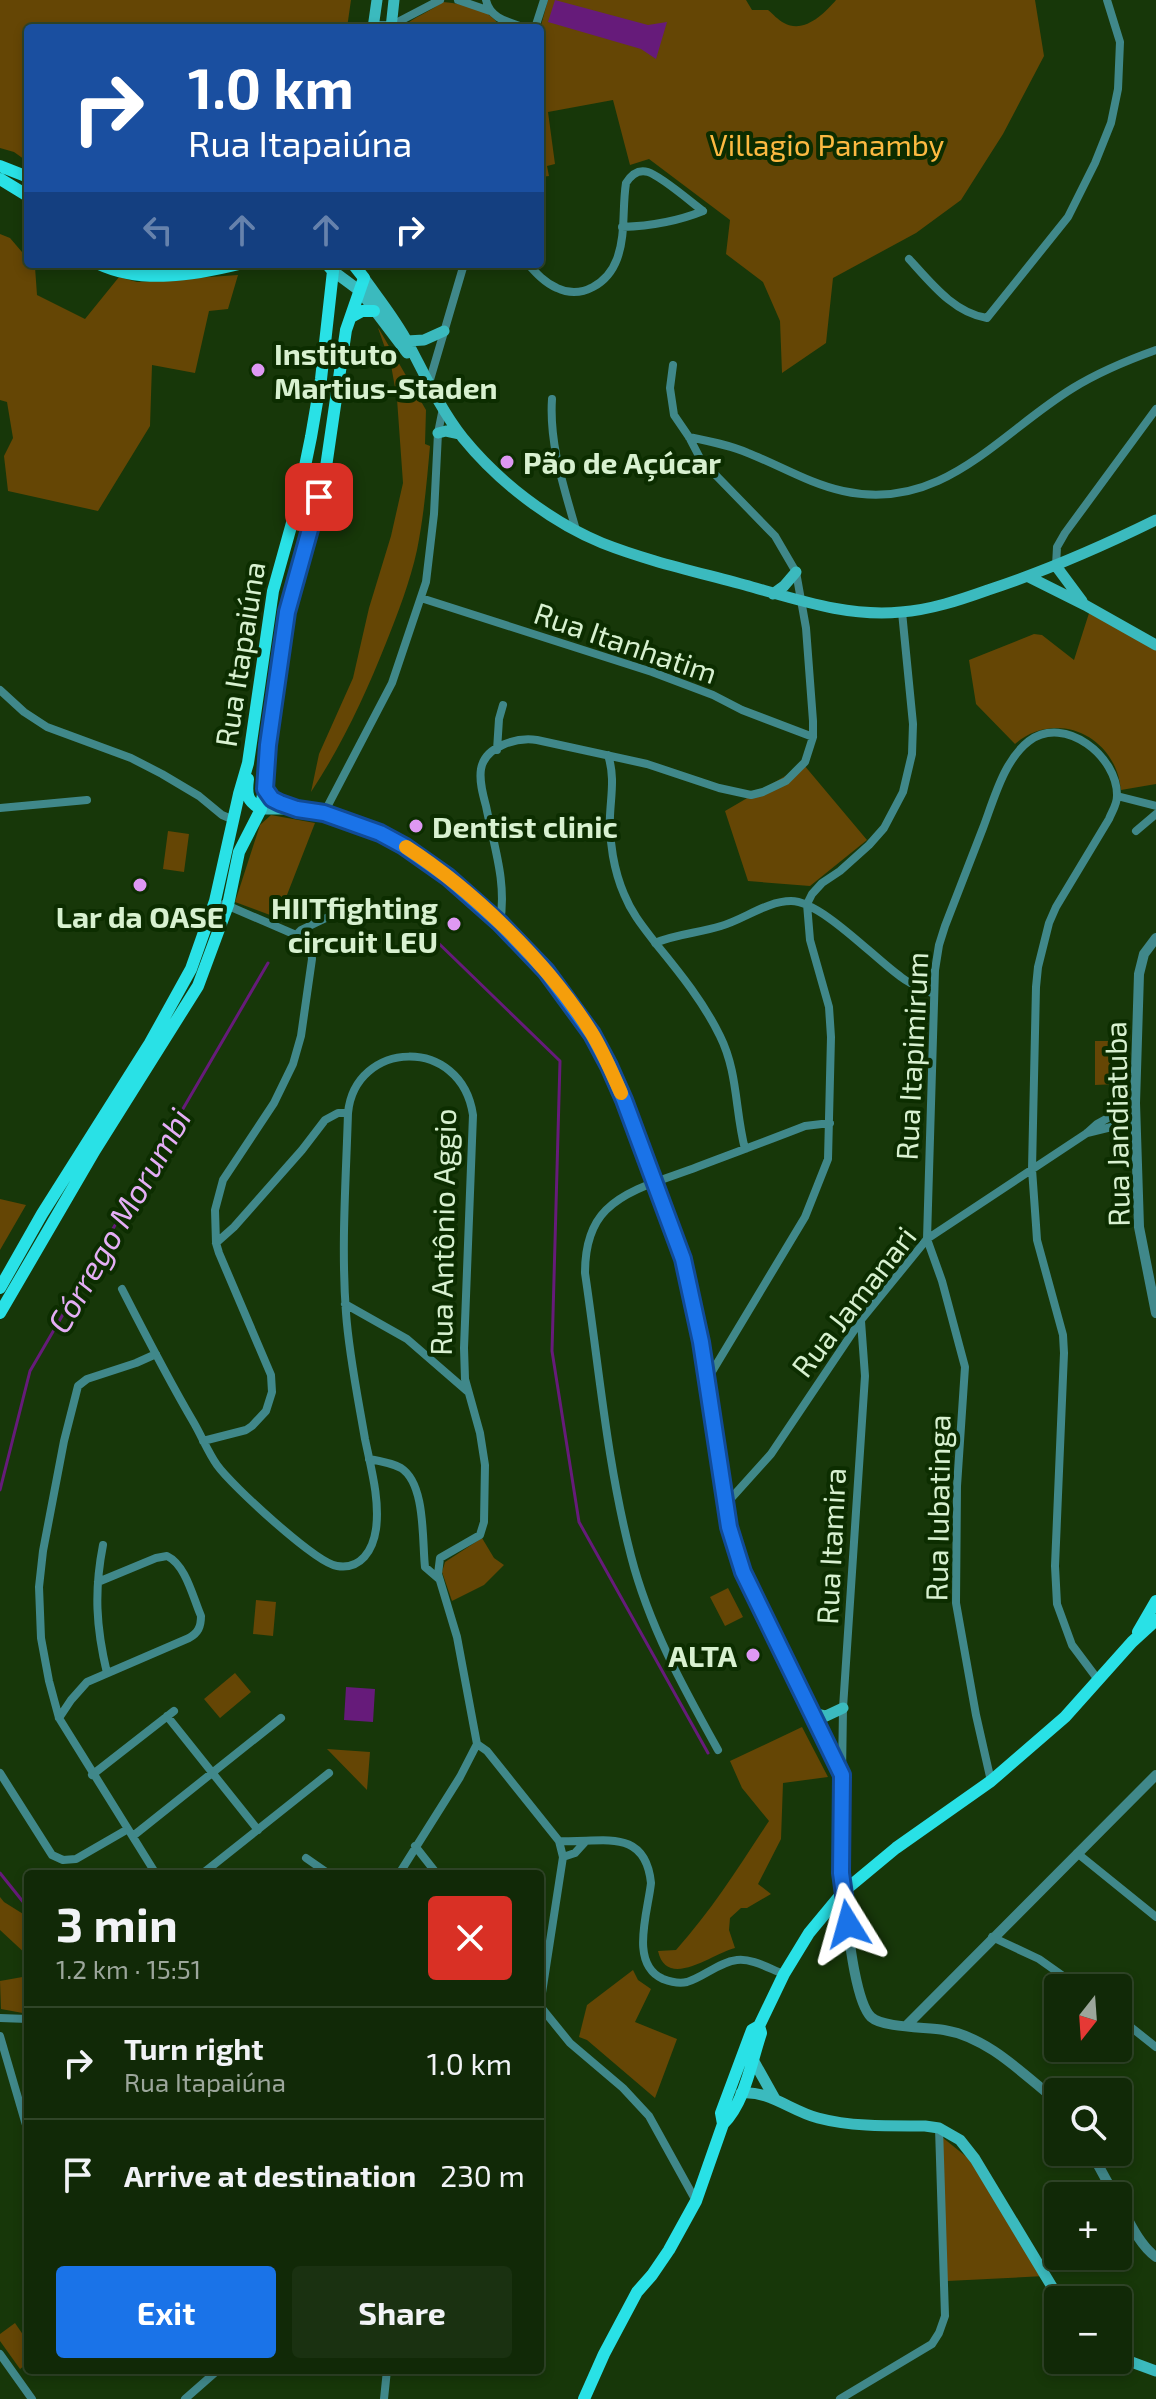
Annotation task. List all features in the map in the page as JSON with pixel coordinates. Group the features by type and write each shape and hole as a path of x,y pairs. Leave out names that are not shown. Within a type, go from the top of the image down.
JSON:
{"main road":[{"path":"373,24 377,0"},
{"path":"392,24 394,0"},
{"path":"0,166 24,175"},
{"path":"0,179 24,194"},
{"path":"112,268 128,273 168,276 215,268"},
{"path":"330,268 362,285 407,341 460,434 501,478 576,530 624,551 803,602 839,611 870,614 902,612 965,598 1029,577 1154,523"},
{"name":"Rua Itapaiúna","path":"222,903 235,815 248,763 273,591 302,482 321,379 330,268"},
{"path":"355,268 374,311 426,378"},
{"name":"Rua Itapaiúna","path":"222,903 239,852 261,809 287,612 326,467 345,337 362,285"},
{"path":"351,317 362,311 374,311"},
{"path":"407,341 424,340 444,331"},
{"path":"321,379 331,373 339,376"},
{"path":"438,433 460,434"},
{"path":"1056,566 1085,605"},
{"path":"773,594 796,572"},
{"path":"1029,577 1150,635 1156,645"},
{"path":"263,655 265,664 278,673"},
{"path":"248,763 247,797 261,809 324,813 380,833 437,869 500,923 554,981 592,1034 624,1100 683,1259 707,1380 729,1527 743,1572 842,1775 843,1892"},
{"path":"265,789 272,799 297,809"},
{"path":"0,1288 42,1214 150,1043 191,969 222,903"},
{"path":"0,1313 95,1150 198,986 222,903"},
{"path":"1132,1642 1156,1601"},
{"path":"584,2399 609,2343 637,2292 669,2250 696,2201 723,2124 732,2115 743,2093 751,2059 752,2030 759,2026 784,1974 809,1933 843,1892 896,1848 991,1781 1065,1717 1132,1642 1156,1620"},
{"path":"813,1713 826,1716 843,1708"},
{"path":"723,2124 721,2113 736,2073 751,2059"},
{"path":"751,2059 775,2100"},
{"path":"736,2073 737,2089 743,2093 756,2093 797,2112 842,2123 939,2128 960,2140 975,2159 1052,2286"},
{"path":"1132,2362 1156,2371"}],"street":[{"path":"396,24 440,0"},
{"path":"458,0 472,2 517,24"},
{"path":"486,0 502,24"},
{"path":"536,24 544,0"},
{"path":"909,259 944,296 971,315 987,318 1068,217 1111,123 1118,89 1120,42 1107,0"},
{"path":"532,268 555,288 567,291 591,289 602,282 618,258 626,183 637,172 650,173 703,211 658,224 622,227"},
{"path":"426,378 463,268"},
{"path":"689,437 745,452 845,492 900,494 922,489 954,474 1076,387 1124,362 1156,350"},
{"path":"500,923 504,901 502,878 481,773 485,759 497,750 511,742 531,739 647,764 719,788 751,795 777,786 795,774 805,762 813,737 803,602 796,572 775,536 701,460 674,415 670,388 673,365"},
{"path":"552,399 550,421 554,447 576,530"},
{"path":"324,813 392,683 426,582 433,534 438,433 443,407"},
{"path":"1056,566 1057,547 1065,533 1156,409"},
{"name":"Rua Itanhatim","path":"421,598 664,676 765,720 813,737"},
{"path":"707,1380 805,1217 828,1159 832,1068 829,1007 810,940 807,904 822,883 840,871 884,828 903,792 912,754 913,724 902,612"},
{"path":"0,690 24,712 47,727 131,758 199,796 222,815 235,815"},
{"path":"497,750 503,705"},
{"name":"Rua Itapimirum","path":"927,1239 934,994 939,945 1004,775 1018,752 1030,740 1042,735 1066,734 1079,739 1106,761 1117,796"},
{"path":"608,755 613,771 610,819 617,875 637,921 708,1013 727,1052 745,1149"},
{"path":"1099,1681 1072,1645 1057,1604 1055,1566 1064,1353 1063,1335 1037,1240 1032,1169 1036,987 1049,923 1109,819 1117,796 1156,806"},
{"path":"0,808 87,800"},
{"path":"1136,831 1156,814"},
{"path":"655,943 721,926 777,904 790,901 807,904 823,912 902,978 934,994"},
{"path":"203,1441 246,1430 266,1411 270,1401 271,1375 216,1243 215,1210 223,1180 274,1103 293,1064 301,1036 312,959 311,949 296,935 222,903"},
{"path":"296,935 326,918"},
{"name":"Rua Jandiatuba","path":"1156,938 1144,954 1139,974 1135,1103 1139,1227 1154,1286 1156,1313"},
{"name":"Rua Antônio Aggio","path":"348,1113 354,1092 367,1073 395,1058 414,1057 438,1063 457,1076 466,1088 473,1115 464,1348 468,1391 484,1454 483,1530 440,1558 440,1580"},
{"name":"Rua Jamanari","path":"726,1504 771,1454 861,1320 927,1239 1097,1124 1135,1103"},
{"path":"122,1289 217,1464 237,1488 313,1553 335,1566 352,1566 361,1561 370,1549 377,1514 345,1304 348,1113 338,1113 325,1120 234,1227 216,1243"},
{"name":"Rua Jamanari","path":"1087,1133 1136,1121"},
{"path":"718,1750 670,1664 631,1557 613,1468 585,1273 587,1247 600,1217 620,1199 654,1183 805,1126 830,1123"},
{"name":"Rua Iubatinga","path":"927,1239 942,1281 965,1367 957,1486 956,1603 991,1781"},
{"path":"345,1304 407,1339 468,1391"},
{"name":"Rua Itamira","path":"842,1775 843,1708 865,1376 861,1320"},
{"path":"154,1870 59,1718 41,1638 39,1587 43,1551 78,1386 81,1382 156,1354"},
{"path":"369,1459 399,1467 412,1479 422,1521 425,1567 440,1580 457,1637 477,1744 460,1777 401,1870"},
{"path":"103,1545 98,1582 98,1631 107,1673"},
{"path":"59,1718 87,1682 189,1638 198,1629 201,1616 177,1563 167,1556 98,1582"},
{"path":"92,1775 170,1714 212,1774 258,1830"},
{"path":"0,1773 52,1855 59,1859 76,1859 131,1832 212,1774 281,1718"},
{"path":"477,1744 487,1751 559,1841 563,1857 544,1980"},
{"path":"207,1870 329,1773"},
{"path":"907,2025 1156,1775"},
{"path":"559,1841 617,1840 634,1848 646,1861 651,1883 643,1953 649,1969 657,1976 684,1983 742,1959 784,1974"},
{"path":"563,1857 575,1853 585,1842"},
{"path":"415,1846 434,1870"},
{"path":"1077,1853 1156,1917"},
{"path":"306,1858 323,1870"},
{"path":"843,1892 855,1971 869,2015 876,2020 946,2030 976,2041 1044,2092"},
{"path":"992,1937 1039,1959 1060,1974"},
{"path":"544,2011 570,2043 623,2088 649,2116 696,2201"},
{"path":"0,2018 24,2019"},
{"path":"1132,2028 1156,2047"},
{"path":"0,2036 24,2118"},
{"path":"840,2399 932,2344 943,2324 939,2128"},
{"path":"1132,2225 1156,2257"},
{"path":"0,2354 32,2399"},
{"path":"185,2399 213,2374"},
{"path":"384,2399 387,2374"}],"green space":[{"path":"0,0 351,0 348,24 24,24 24,159 0,148"},
{"name":"Villagio Panamby","path":"548,0 746,0 752,10 768,10 784,23 799,26 813,21 836,0 1035,0 1044,56 1003,134 961,200 916,233 833,278 826,343 782,373 780,321 763,282 726,254 730,220 649,159 630,165 613,100 548,112 555,164 547,166 549,176 544,177 544,24 541,24"},
{"path":"443,2 476,8 499,24 407,24"},
{"path":"0,234 10,238 24,254 24,268 35,268 37,295 85,319 119,277 137,282 238,275 228,309 209,311 195,373 152,365 150,426 98,511 8,491 4,456 13,438 7,402 0,400"},
{"path":"378,328 426,410 425,444 430,446 422,524 407,586 378,663 343,738 311,792 319,754 353,678 403,483 397,399 391,365"},
{"path":"1090,610 1156,650 1156,784 1121,790 1118,774 1109,757 1087,736 1073,730 1043,730 1015,744 976,704 969,660 1034,634 1042,635 1074,660"},
{"path":"804,765 867,840 810,886 748,881 725,811"},
{"path":"271,815 315,823 278,918 235,902 260,825"},
{"path":"168,831 189,834 184,872 163,869"},
{"path":"1095,1041 1116,1041 1117,1084 1095,1085"},
{"path":"0,1199 26,1205 0,1250"},
{"path":"482,1538 494,1558 504,1565 484,1585 452,1601 442,1572 445,1562"},
{"path":"728,1588 743,1617 725,1626 710,1597"},
{"path":"256,1600 276,1602 273,1636 253,1634"},
{"path":"235,1673 251,1692 220,1718 204,1699"},
{"path":"802,1727 828,1777 783,1783 781,1839 758,1884 771,1894 747,1908 741,1908 730,1918 729,1930 735,1948 692,1966 671,1968 663,1963 658,1951 676,1950 689,1935 769,1821 742,1788 730,1761"},
{"path":"327,1749 370,1752 367,1790"},
{"path":"0,1897 24,1914 24,1952 0,1930"},
{"path":"633,1970 638,1980 651,1989 635,2022 677,2039 655,2098 587,2040 579,2037 587,2005"},
{"path":"24,1977 24,2013 1,2009 0,1981"},
{"path":"942,2137 974,2163 1045,2276 947,2281"},
{"path":"15,2323 24,2336 24,2366 20,2369 0,2341 0,2334"}],"shaded area":[{"path":"555,0 648,25 667,22 656,59 641,49 548,22"},
{"path":"346,1687 375,1689 373,1722 344,1720"}],"waterway":[{"path":"428,933 560,1061 552,1351 579,1522 708,1753"},
{"name":"Córrego Morumbi","path":"0,1490 30,1371 268,963"},
{"name":"Córrego Morumbi","path":"0,1873 24,1903"}],"slow traffic":[{"path":"406,847 474,899 546,971 592,1034 621,1093"}],"place":[{"name":"Instituto Martius-Staden","path":"258,370"},
{"name":"Pão de Açúcar","path":"507,462"},
{"name":"Dentist clinic","path":"416,826"},
{"name":"Lar da OASE","path":"140,885"},
{"name":"HIITfighting circuit LEU","path":"454,924"},
{"name":"ALTA","path":"753,1655"}],"route":[{"path":"319,497 287,612 268,745 265,789 272,799 297,809 342,818 380,833 426,860 500,923 546,971 592,1034 609,1066 683,1259 701,1342 729,1527 743,1572 842,1775 841,1873 848,1924"}]}
